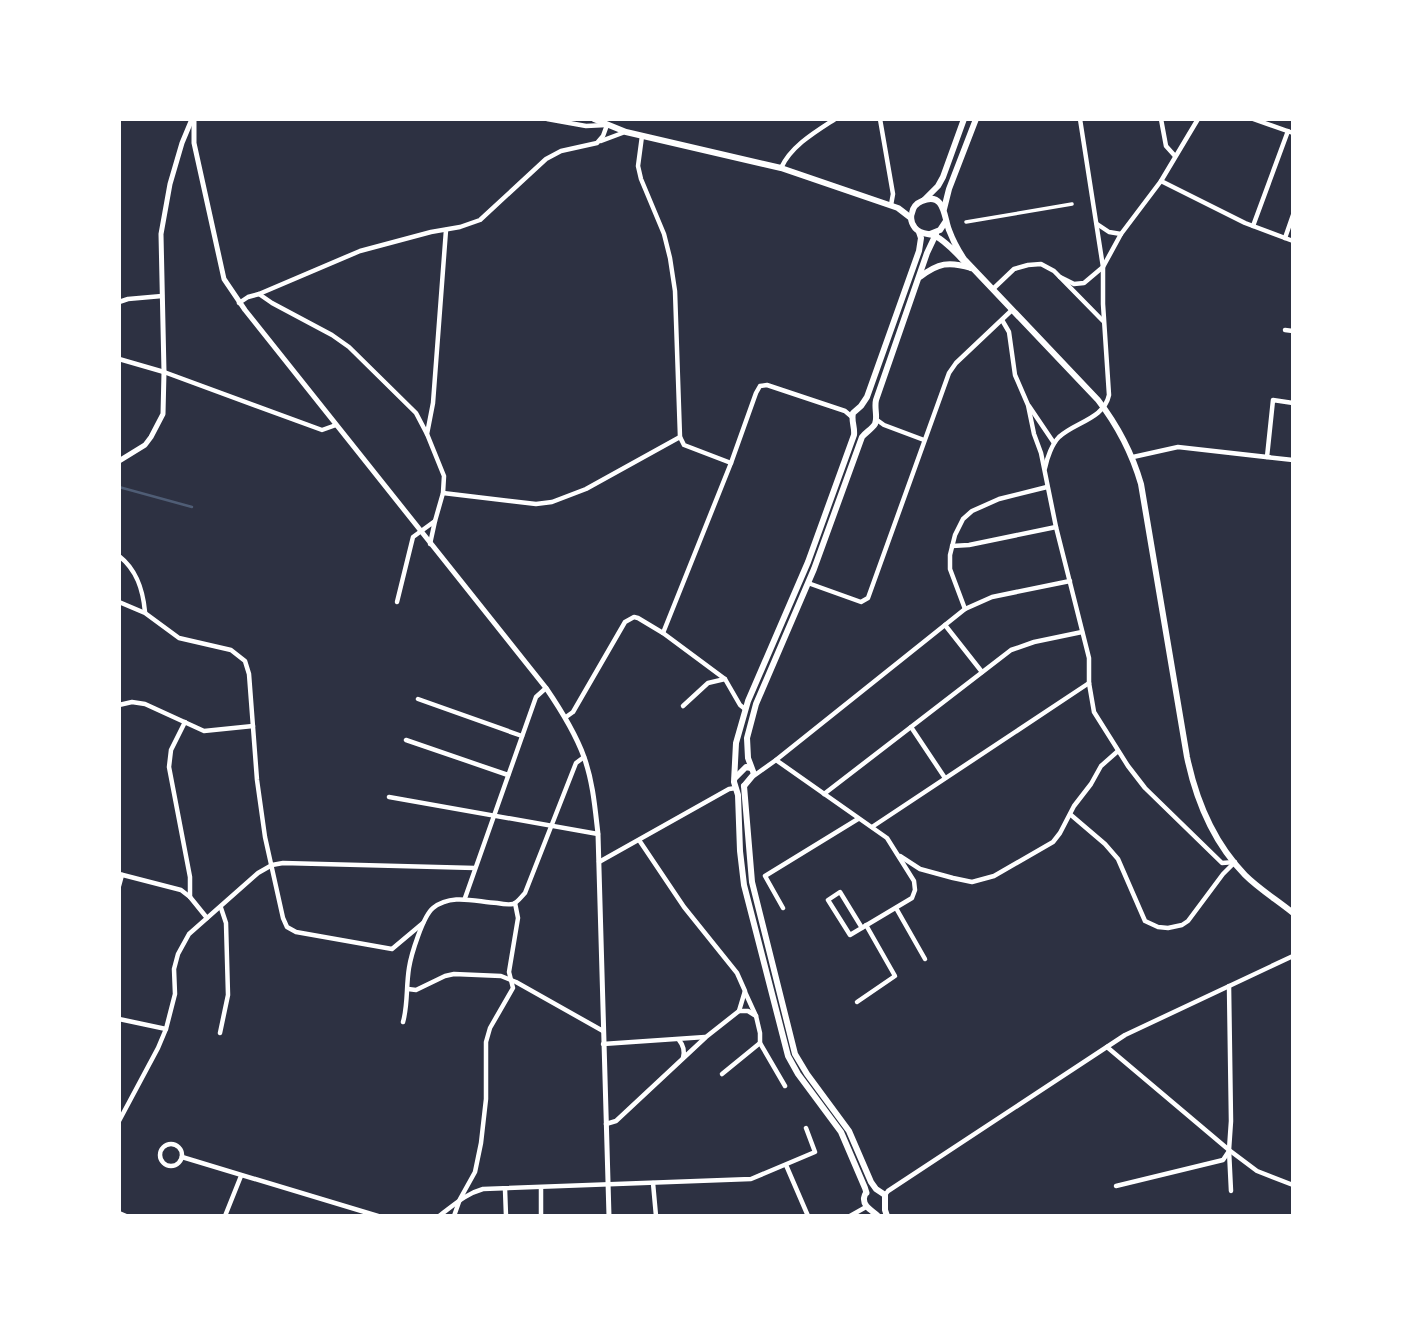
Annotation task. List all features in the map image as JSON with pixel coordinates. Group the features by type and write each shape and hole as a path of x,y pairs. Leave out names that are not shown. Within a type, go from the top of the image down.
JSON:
{"main road":[{"path":"594,119 626,132 781,168 891,205 911,218 921,238 919,251 867,397 856,411 851,444 806,566 745,709 736,743 736,786 744,885 788,1056 841,1132 866,1193 864,1200 868,1209 880,1210 885,1205"},
{"path":"911,218 914,207 938,186 943,177 964,119"},
{"path":"971,268 957,248 944,209 976,119"},
{"path":"891,205 936,201 944,209"},
{"path":"754,772 748,758 747,738 752,716 808,583 862,436 871,428 876,400 935,233 946,221"},
{"path":"919,232 935,233 1012,310 1104,408 1133,457 1142,484 1191,777 1197,797 1214,832 1235,862 1256,885 1293,913"},
{"path":"918,278 942,264 971,268"},
{"path":"856,411 869,407 875,415"},
{"path":"854,425 861,430 871,428"},
{"path":"754,772 746,766 736,786 752,882 795,1054 849,1130 871,1182 883,1191 887,1198 887,1216"},
{"path":"736,786 754,772"},
{"path":"866,1193 869,1190 883,1191"}],"street":[{"path":"119,461 145,444 163,414 161,234 170,184 182,143 193,119"},
{"path":"193,119 194,144 224,279 239,303 546,688 566,717 584,757 591,781 598,834 609,1216"},
{"path":"547,119 586,126 605,122 603,136 597,142"},
{"path":"781,168 791,152 835,119"},
{"path":"880,119 893,194 891,205"},
{"path":"1045,472 1054,443 1060,436 1104,408 1109,395 1103,267 1080,119"},
{"path":"1160,119 1166,146 1175,156"},
{"path":"992,290 1014,269 1041,264 1074,284 1084,283 1103,267 1121,234 1161,181 1198,119"},
{"path":"1253,119 1290,132 1253,226"},
{"path":"239,303 360,251 480,220 546,159 561,151 626,132"},
{"path":"642,136 638,166 664,234 675,290 680,437 684,445 731,463"},
{"path":"1161,181 1253,226 1293,241"},
{"path":"966,222 1072,204"},
{"path":"1285,238 1293,215"},
{"path":"1096,223 1109,232 1121,234"},
{"path":"427,434 433,402 446,230"},
{"path":"1060,277 1104,322"},
{"path":"259,294 349,347 416,413 444,476 443,493 430,544"},
{"path":"119,302 162,296"},
{"path":"808,583 861,601 868,598 952,368 1012,310"},
{"path":"1002,320 1009,332 1015,375 1028,405 1054,443"},
{"path":"1285,330 1293,331"},
{"path":"119,359 164,372 322,429 336,425"},
{"path":"663,633 760,386 767,385 846,412 856,411"},
{"path":"1267,457 1273,400 1293,403"},
{"path":"1028,405 1088,658 1094,712 1145,788 1222,863 1235,862"},
{"path":"875,415 884,425 924,440"},
{"path":"871,428 884,425"},
{"path":"443,493 536,504 552,502 586,489 680,437"},
{"path":"1133,457 1178,447 1293,460"},
{"path":"965,609 950,569 952,545 963,519 972,511 999,499 1047,487"},
{"path":"397,602 413,537 435,521"},
{"path":"952,545 969,545 1056,527"},
{"path":"119,556 127,563 143,592 145,613"},
{"path":"754,772 776,760 965,609 992,597 1070,581"},
{"path":"119,602 145,613 179,638 231,650 245,661 249,674 257,780 265,837 283,918 288,927 296,932 392,949 423,923"},
{"path":"566,717 573,712 625,622 634,617 663,633 725,679 745,709"},
{"path":"945,625 982,672"},
{"path":"824,794 1011,650 1018,646 1082,632"},
{"path":"682,706 708,683 725,679"},
{"path":"872,827 1089,683"},
{"path":"465,898 536,697 546,688"},
{"path":"418,699 522,736"},
{"path":"119,705 132,702 145,704 204,731 253,726"},
{"path":"185,722 171,750 169,767 190,877 190,897"},
{"path":"911,727 945,778"},
{"path":"406,740 508,775"},
{"path":"900,856 929,873 972,882 994,876 1053,842 1101,766 1118,751"},
{"path":"403,1022 409,968 423,923 432,908 465,898 510,905 515,903 525,893 576,763 584,757"},
{"path":"776,760 887,838 914,881 912,898 864,926 850,935 828,900 840,892 864,926 895,976 857,1002"},
{"path":"599,862 736,786"},
{"path":"388,797 598,834"},
{"path":"1071,814 1118,859 1144,921 1158,927 1177,927 1188,921 1235,862"},
{"path":"783,908 765,876 858,819"},
{"path":"639,840 684,906 737,973 754,1008 760,1043 785,1086"},
{"path":"119,1121 166,1029 175,994 174,969 178,954 189,934 258,873 272,865 283,863 475,868"},
{"path":"119,886 121,874 181,890 207,918"},
{"path":"454,1216 475,1172 481,1143 486,1099 486,1042 490,1028 513,988 509,972 518,918 515,903"},
{"path":"220,1033 228,995 226,923 221,908"},
{"path":"896,908 925,959"},
{"path":"883,1191 1125,1035 1293,956"},
{"path":"408,989 416,990 454,974 501,976 603,1031"},
{"path":"1229,986 1231,1191"},
{"path":"606,1124 616,1121 706,1037 739,1011 745,991"},
{"path":"739,1011 748,1011 756,1016"},
{"path":"119,1019 166,1029"},
{"path":"603,1044 706,1037"},
{"path":"679,1040 684,1050 682,1060"},
{"path":"722,1074 760,1043"},
{"path":"1107,1047 1257,1171 1293,1185"},
{"path":"439,1216 460,1199 483,1189 751,1180 815,1152 806,1128"},
{"path":"173,1144 181,1150 182,1157 178,1164 168,1166 161,1161 160,1154 165,1146 173,1144"},
{"path":"1116,1186 1223,1160 1229,1150"},
{"path":"182,1157 378,1216"},
{"path":"786,1165 808,1216"},
{"path":"225,1216 241,1176"},
{"path":"653,1184 656,1216"},
{"path":"541,1188 541,1216"},
{"path":"505,1189 506,1216"},
{"path":"850,1216 868,1209"},
{"path":"119,1213 126,1216"}],"waterway":[{"path":"119,487 192,507"}]}
